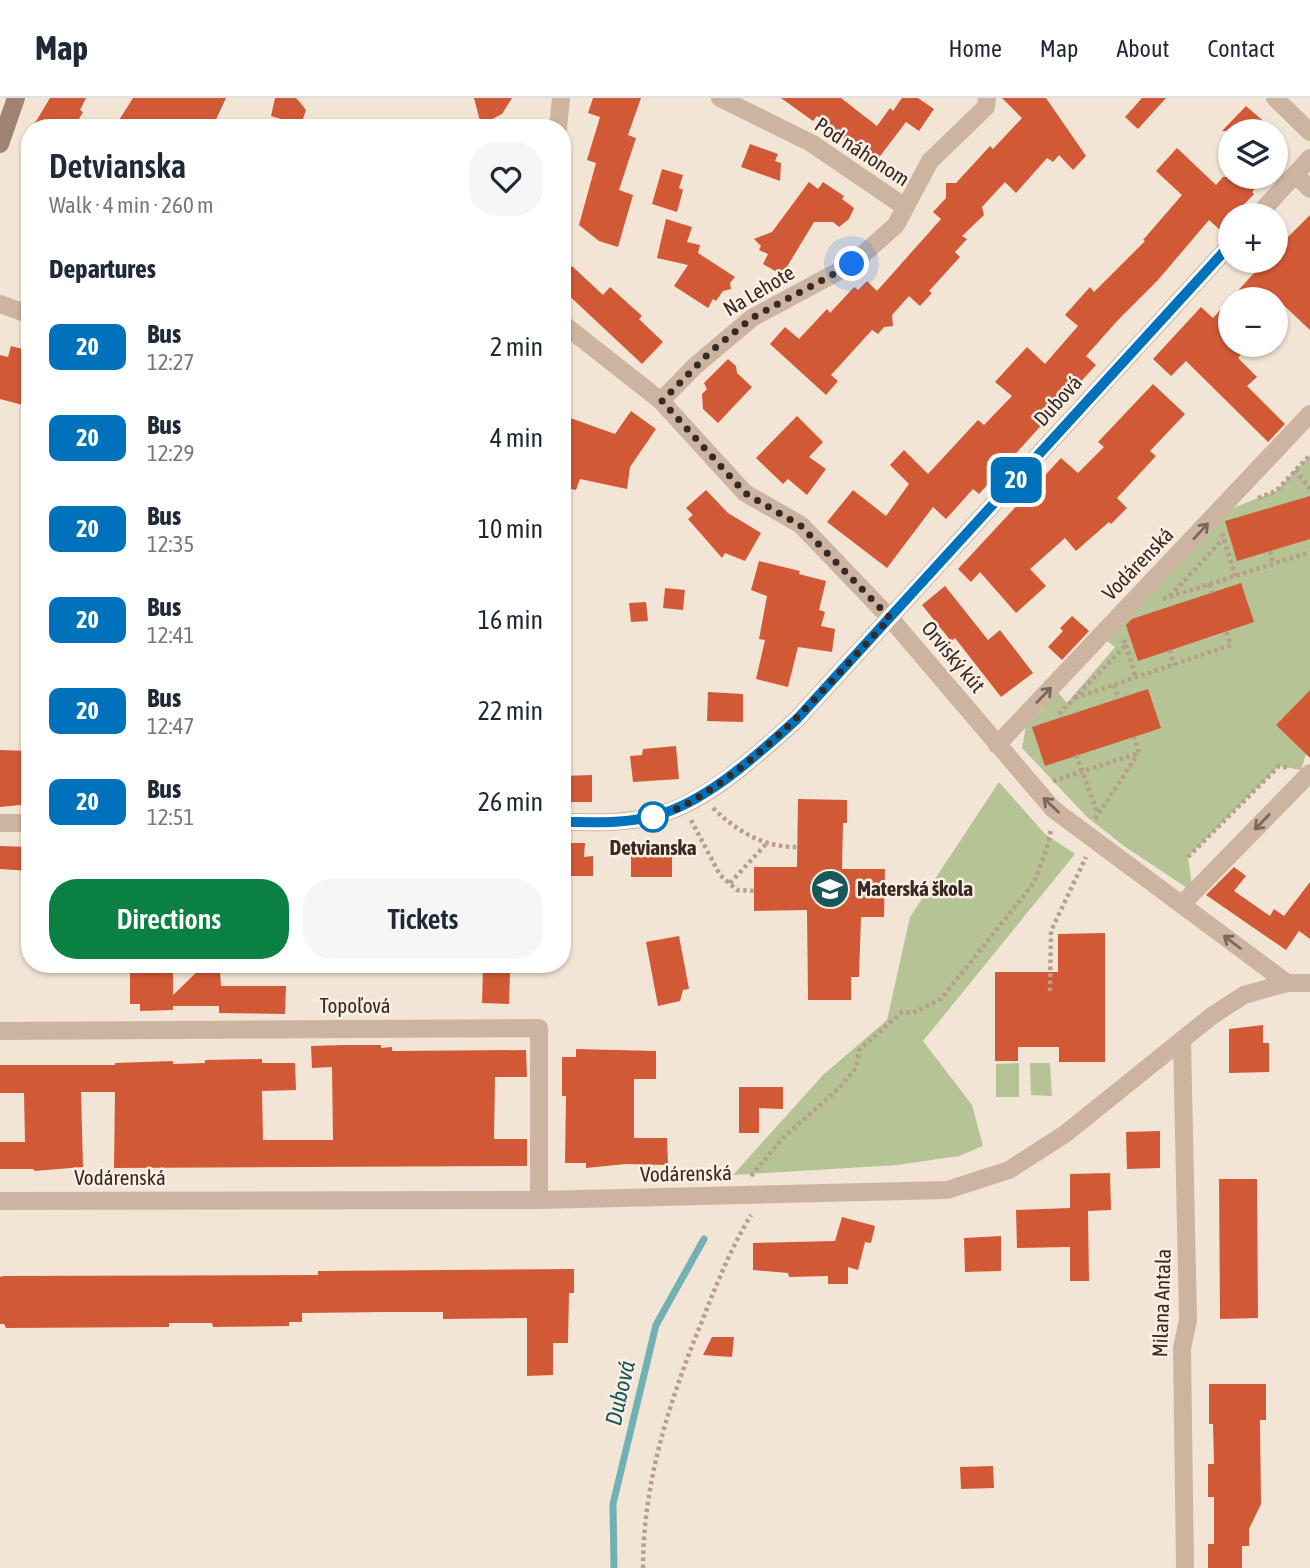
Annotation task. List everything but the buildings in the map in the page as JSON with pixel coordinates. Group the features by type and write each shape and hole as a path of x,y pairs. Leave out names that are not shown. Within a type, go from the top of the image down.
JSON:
{"street":[{"path":"0,144 16,98"},
{"path":"559,119 561,98"},
{"name":"Pod náhonom","path":"720,98 811,143 905,207"},
{"name":"Na Lehote","path":"662,401 705,356 752,318 852,264 896,225 930,160 986,107 987,98"},
{"path":"1275,98 1310,132"},
{"path":"1269,203 1310,158"},
{"path":"1295,174 1310,189"},
{"name":"Dubová","path":"890,618 1218,258"},
{"path":"0,304 21,312"},
{"name":"Orviský kút","path":"571,330 662,401 745,493 801,526 890,618 1053,808 1287,983"},
{"name":"Vodárenská","path":"997,745 1310,414"},
{"path":"571,822 613,822 653,817 681,807 744,766 797,719 890,618"},
{"path":"1182,904 1306,772"},
{"path":"0,823 21,823"},
{"name":"Vodárenská","path":"0,1201 540,1200 947,1191 1009,1170 1065,1134 1213,1015 1244,995 1287,983 1310,982"},
{"name":"Topoľová","path":"0,1031 539,1028 540,1200"},
{"name":"Milana Antala","path":"1182,1040 1188,1320 1182,1348 1185,1568"}],"path":[{"path":"1251,500 1276,491 1310,455"},
{"path":"1295,470 1310,489"},
{"path":"1220,523 1235,576"},
{"path":"1169,597 1224,538"},
{"path":"1270,551 1273,564"},
{"path":"1160,600 1310,552"},
{"path":"1209,584 1212,593"},
{"path":"1075,698 1231,645 1226,631"},
{"path":"1126,645 1136,678"},
{"path":"1170,650 1174,665"},
{"path":"1114,685 1119,698"},
{"path":"1057,706 1060,717"},
{"path":"1134,737 1139,753"},
{"path":"1052,782 1139,753"},
{"path":"1087,817 1093,822 1139,753"},
{"path":"1076,755 1098,814"},
{"path":"1188,857 1279,766 1306,772"},
{"path":"1045,773 1057,787"},
{"path":"712,807 732,826 757,840 780,847 797,847"},
{"path":"691,819 720,874 737,890 754,891"},
{"path":"750,1187 751,1174 783,1139 856,1069 859,1050 902,1012 913,1013 941,999 1034,883 1052,829"},
{"path":"730,883 767,843"},
{"path":"1050,991 1051,931 1086,856"},
{"path":"643,1568 646,1503 660,1438 693,1343 730,1250 752,1213"}],"green space":[{"path":"1310,455 1310,690 1276,725 1306,754 1301,770 1279,766 1188,857 1193,892 1124,846 1087,817 1022,748 1026,726 1057,691 1067,703 1115,647 1103,638 1126,610 1233,508 1276,491"},
{"path":"999,782 1045,834 1075,854 923,1041 972,1105 983,1146 959,1156 897,1165 733,1175 823,1075 887,1020 910,917"},
{"path":"1019,1063 1019,1097 996,1097 996,1064"},
{"path":"1030,1063 1050,1063 1052,1096 1031,1095"}],"waterway":[{"name":"Dubová","path":"614,1568 613,1504 656,1325 704,1239"}],"bus line":[{"name":"20","path":"571,822 613,822 653,817 681,807 744,766 797,719 1218,258"}],"place":[{"name":"Detvianska","path":"653,817"},
{"name":"Materská škola","path":"830,889"}],"route":[{"path":"653,817 681,807 744,766 797,719 890,618 801,526 745,493 662,401 710,352 752,318 852,264"}]}
